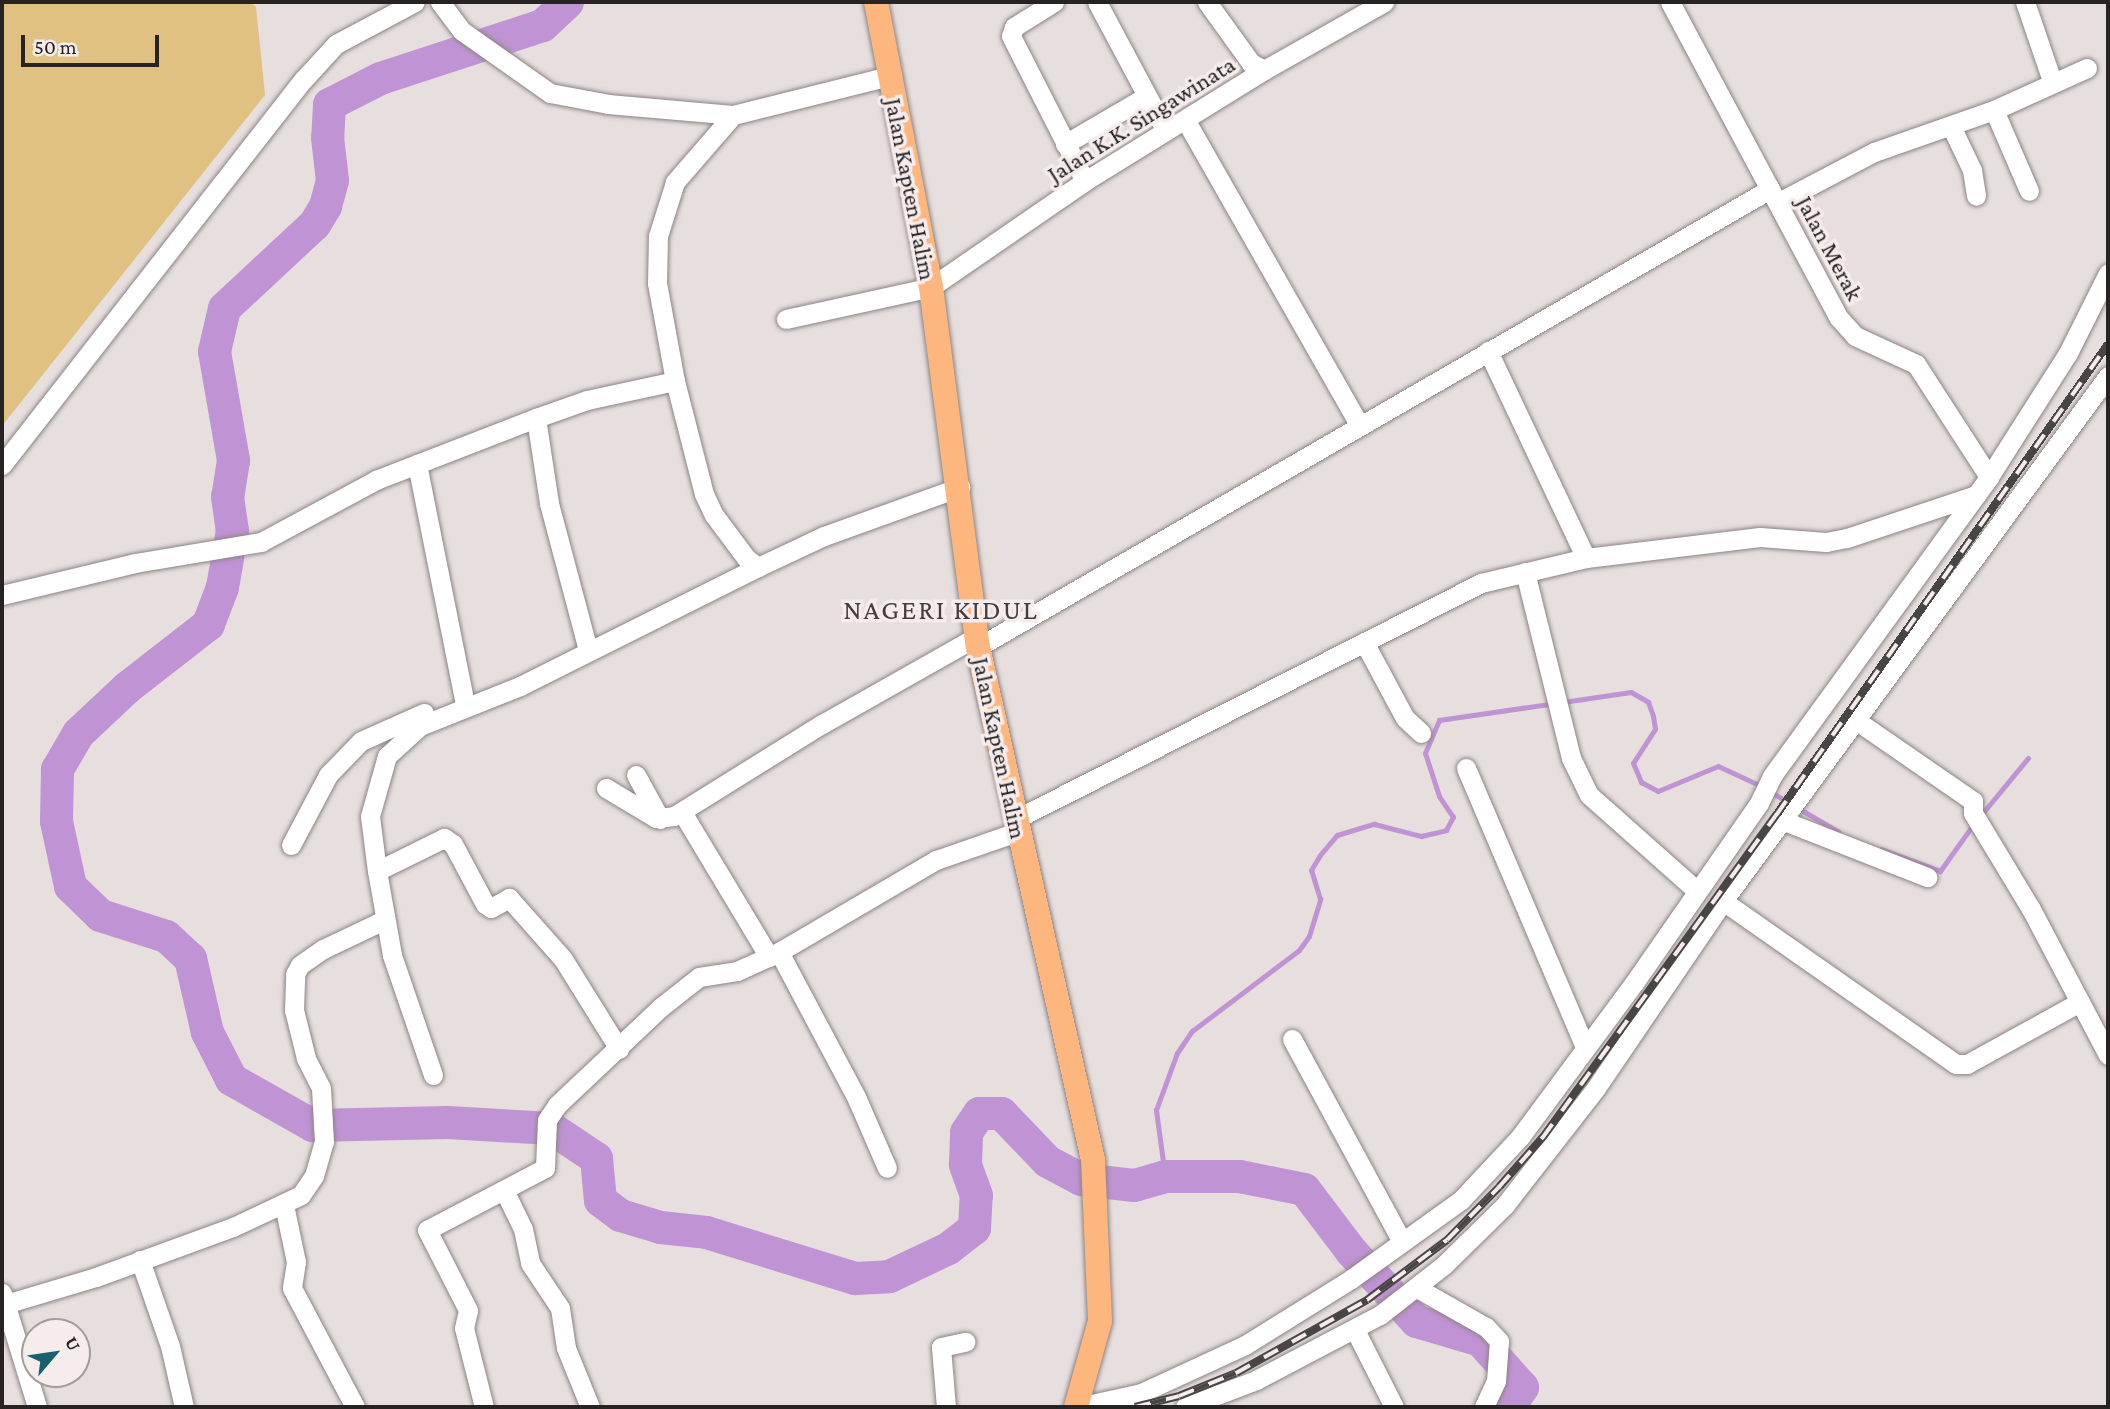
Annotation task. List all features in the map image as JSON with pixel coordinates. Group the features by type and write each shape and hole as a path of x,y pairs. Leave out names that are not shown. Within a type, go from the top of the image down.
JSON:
{"main road":[{"name":"Jalan Kapten Halim","path":"876,2 931,287 960,487 977,642 1016,826 1093,1160 1098,1206 1100,1321 1077,1407"}],"street":[{"path":"2,466 303,80 336,44 415,2"},
{"path":"440,2 462,31 517,73 550,93 607,104 733,115 890,76"},
{"path":"1054,2 1014,27 1011,36 1085,181"},
{"path":"1097,2 1166,131"},
{"path":"1207,2 1251,63 1264,70"},
{"name":"Jalan K.K. Singawinata","path":"931,287 1085,181 1186,121 1264,70 1384,2"},
{"name":"Jalan Merak","path":"1670,2 1846,327 1916,364 1989,477"},
{"path":"2025,2 2052,81"},
{"path":"606,788 660,819 682,812 822,724 977,642 1488,351 1775,195 1874,152 1994,110 2052,81 2087,68"},
{"path":"1065,144 1147,96"},
{"path":"1994,110 2029,191"},
{"path":"733,115 675,182 663,208 657,283 675,381 704,494 732,542 758,567"},
{"path":"1186,121 1360,426"},
{"path":"1951,126 1972,170 1976,196"},
{"path":"1077,1407 1141,1393 1245,1345 1351,1279 1461,1200 1520,1137 1759,803 1772,776 1989,477 2068,353 2108,274"},
{"path":"786,319 931,287"},
{"path":"1488,351 1586,558"},
{"path":"1185,1407 1256,1380 1380,1315 1411,1293 1536,1169 1723,901 1803,797 2108,376"},
{"path":"2,595 135,563 246,547 340,497 417,464 587,400 675,381"},
{"path":"536,418 549,503 588,650"},
{"path":"417,464 464,700"},
{"path":"291,845 328,775 361,741 464,700 520,686 588,650 824,536 960,487"},
{"path":"484,1407 464,1328 468,1310 427,1230 505,1192 545,1168 547,1120 557,1105 661,1007 699,977 737,971 774,954 936,860 1016,826 1481,583 1586,558 1760,537 1836,540 1976,495"},
{"path":"1525,572 1571,758 1589,794 1697,891"},
{"path":"1364,642 1405,718 1422,733"},
{"path":"433,1076 384,920 370,816 387,755 411,732 464,700"},
{"path":"1857,721 1973,801 1973,813 2108,1055"},
{"path":"1466,768 1585,1047"},
{"path":"636,775 660,819"},
{"path":"682,812 774,954 857,1099 887,1168"},
{"path":"1788,817 1927,877"},
{"path":"376,872 444,838 453,844 485,904 491,908 509,898 564,959 619,1049"},
{"path":"1723,901 1956,1064 1967,1064 2080,1002"},
{"path":"37,1407 3,1300 140,1260 284,1205 301,1195 314,1177 324,1142 321,1088 306,1058 295,1010 295,974 300,965 323,949 384,920"},
{"path":"1292,1039 1402,1242"},
{"path":"505,1192 523,1229 530,1263 560,1308 566,1348 590,1407"},
{"path":"284,1205 296,1262 292,1288 355,1407"},
{"path":"140,1260 170,1346 184,1407"},
{"path":"1411,1293 1493,1332 1499,1350 1496,1381 1484,1407"},
{"path":"1355,1330 1394,1407"},
{"path":"946,1407 941,1348 965,1342"}],"shaded area":[{"path":"2,2 250,2 256,7 265,95 2,426"}],"waterway":[{"path":"567,2 542,25 380,78 329,104 327,137 332,180 325,206 314,224 224,308 214,351 233,460 227,496 232,530 222,587 208,624 127,687 78,733 57,769 56,821 70,886 100,915 166,936 190,958 207,1032 231,1079 312,1125 447,1122 551,1128 596,1158 600,1200 620,1215 660,1227 706,1232 855,1278 889,1276 948,1248 974,1228 976,1195 965,1164 966,1132 979,1113 1001,1113 1047,1161 1081,1179 1134,1185 1165,1176 1239,1176 1304,1189 1351,1251 1416,1321 1480,1340 1522,1387 1508,1407"},
{"path":"1165,1176 1156,1110 1177,1053 1192,1031 1299,950 1309,936 1320,899 1311,870 1320,855 1337,835 1374,824 1421,836 1446,830 1453,817 1439,796 1425,753 1439,720 1631,692 1648,702 1655,729 1633,763 1641,782 1658,791 1718,766 1761,786"},
{"path":"1981,815 2028,758"},
{"path":"1769,791 1839,832"},
{"path":"1881,849 1940,871 1975,822"}],"railway":[{"path":"1135,1407 1179,1396 1236,1373 1367,1300 1447,1240 1499,1187 1543,1137 1777,814 2108,344"}],"district":[{"name":"NAGERI KIDUL","path":"941,610"}]}
